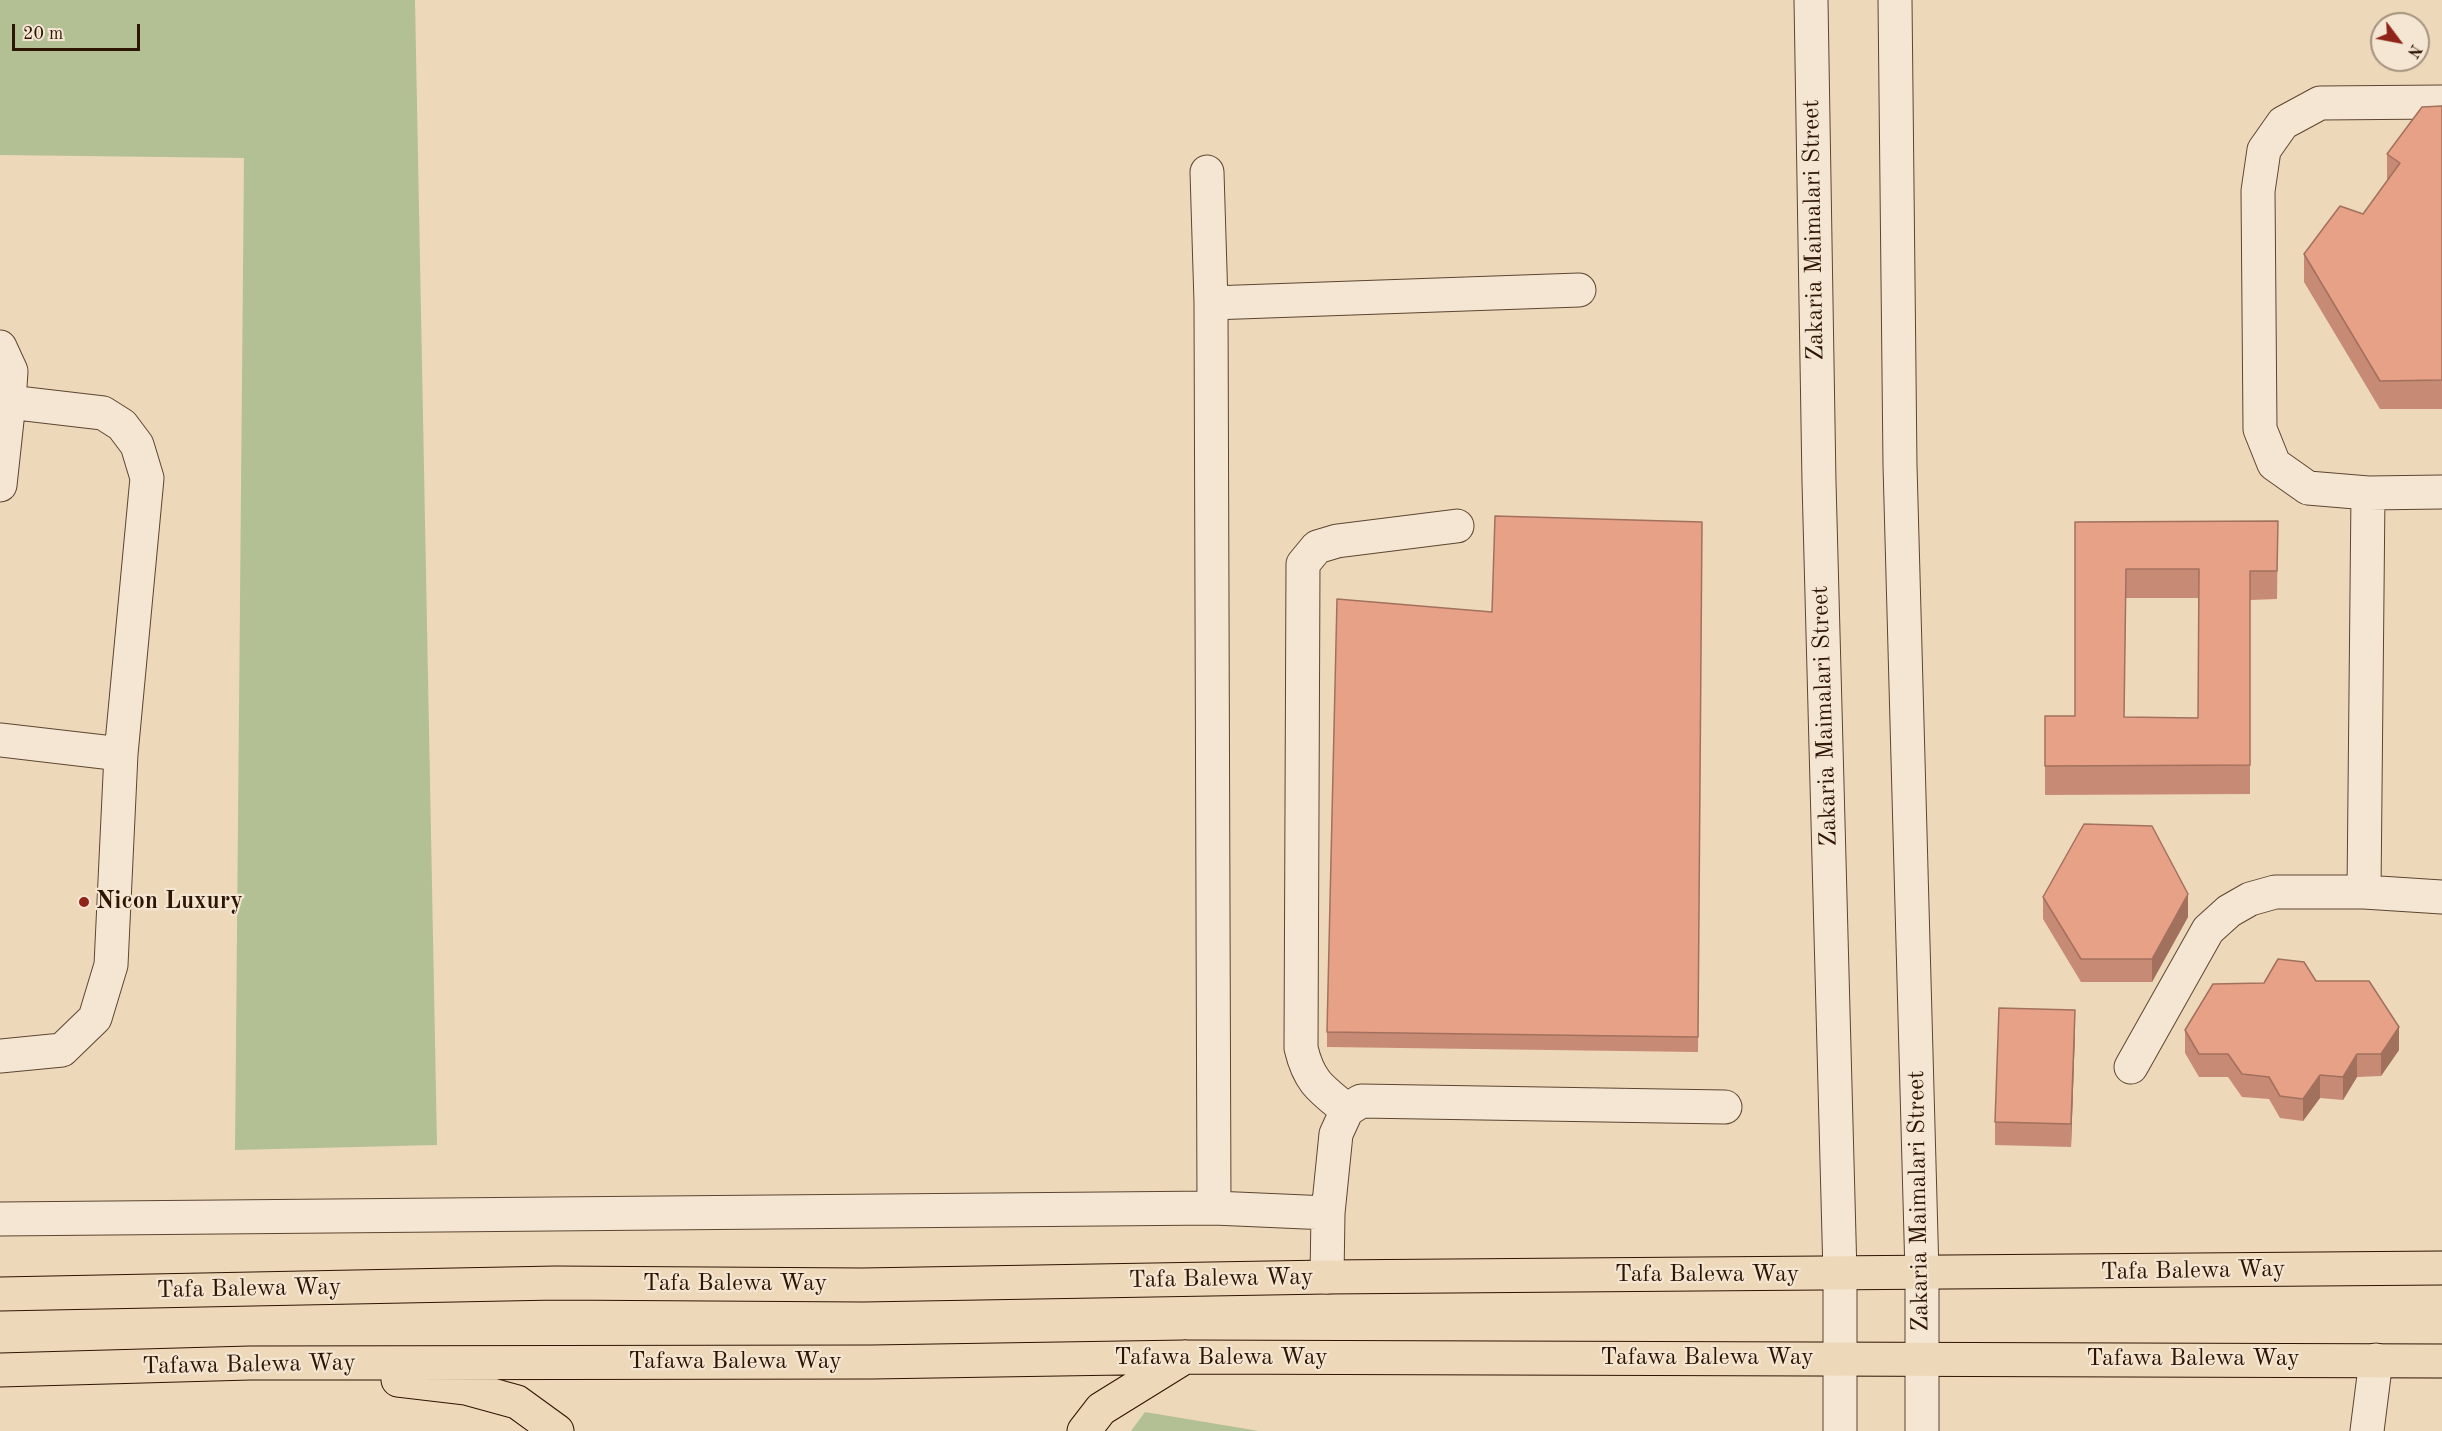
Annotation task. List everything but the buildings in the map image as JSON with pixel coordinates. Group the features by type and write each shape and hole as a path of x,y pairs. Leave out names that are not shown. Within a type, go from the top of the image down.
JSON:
{"main road":[{"name":"Tafa Balewa Way","path":"0,1294 544,1284 863,1285 1328,1277 2442,1268"},
{"name":"Tafawa Balewa Way","path":"0,1370 250,1363 872,1362 1185,1357 2442,1361"},
{"path":"1084,1431 1101,1409 1185,1357"},
{"path":"250,1363 466,1388 517,1402 557,1431"}],"street":[{"name":"Zakaria Maimalari Street","path":"1811,0 1819,482 1840,1274 1840,1431"},
{"name":"Zakaria Maimalari Street","path":"1895,0 1900,465 1922,1274 1922,1431"},
{"path":"2442,102 2320,103 2283,123 2264,150 2258,191 2260,429 2274,464 2308,488 2368,493 2442,492"},
{"path":"1207,172 1211,303 1214,1208"},
{"path":"1211,303 1579,290"},
{"path":"0,347 11,371 0,485"},
{"path":"0,1056 62,1050 95,1018 111,965 121,754 147,478 137,445 123,425 103,413 9,402"},
{"path":"2364,892 2368,493"},
{"path":"1347,1110 1319,1087 1306,1070 1301,1048 1304,564 1317,547 1336,541 1457,526"},
{"path":"0,740 121,754"},
{"path":"2131,1067 2208,930 2229,911 2250,899 2275,892 2364,892 2442,897"},
{"path":"1328,1277 1328,1213 1336,1134 1347,1110 1361,1101 1725,1107"},
{"path":"0,1219 1214,1208 1328,1213"},
{"path":"2367,1431 2376,1360"}],"green space":[{"path":"0,0 415,0 437,1145 235,1150 244,158 0,155"},
{"path":"1145,1412 1259,1431 1131,1431"}],"place":[{"name":"Nicon Luxury","path":"84,902"}]}
